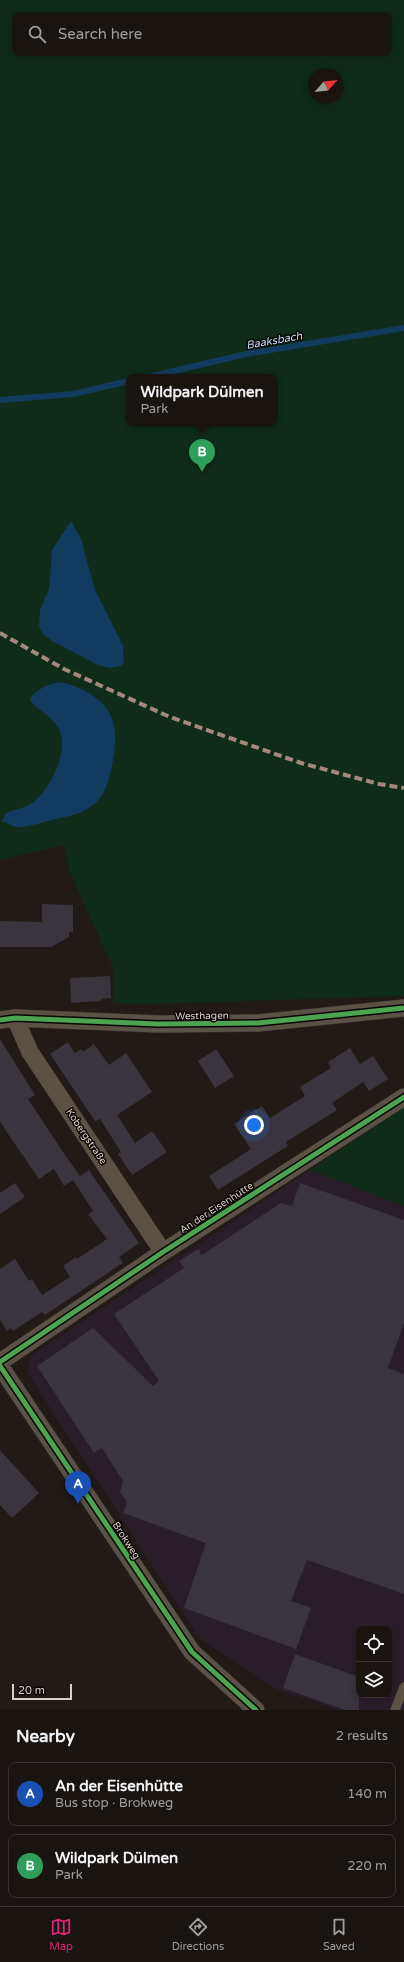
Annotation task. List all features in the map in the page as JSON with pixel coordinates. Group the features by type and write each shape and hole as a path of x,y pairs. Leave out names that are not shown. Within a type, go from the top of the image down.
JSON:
{"street":[{"name":"Westhagen","path":"7,1019 158,1024 258,1023 404,1008"},
{"name":"Kobergstraße","path":"7,1019 163,1252"},
{"name":"An der Eisenhütte","path":"0,1362 163,1252 404,1097"},
{"name":"Brokweg","path":"0,1366 192,1652 256,1710"}],"lane":[{"path":"395,1710 404,1687"}],"shaded area":[{"path":"310,1170 404,1206 404,1710 338,1710 276,1689 199,1638 27,1372 30,1356"}],"green space":[{"path":"0,0 404,0 404,996 149,1004 113,1003 113,968 70,873 64,845 0,860"},
{"path":"404,1107 404,1206 310,1170"}],"water":[{"path":"71,521 81,539 95,590 123,646 124,663 120,666 109,668 98,665 52,641 43,634 39,626 40,610 49,589 52,550"},
{"path":"58,682 76,687 93,696 107,709 111,717 115,731 115,741 112,766 106,788 100,798 92,806 77,814 28,826 16,827 2,821 6,813 27,806 34,802 43,793 53,776 60,756 62,737 59,729 53,720 32,703 30,699 39,690"}],"building":[{"path":"42,904 73,905 73,932 69,932 69,937 51,947 0,947 0,921 42,922"},
{"path":"110,976 111,998 101,999 101,1001 71,1003 70,978"},
{"path":"0,1039 35,1095 28,1099 63,1152 80,1176 89,1170 139,1243 119,1257 123,1263 45,1315 42,1312 13,1331 11,1328 7,1331 0,1320 0,1269 15,1259 29,1281 32,1279 42,1295 70,1277 63,1266 76,1257 77,1259 107,1239 88,1214 93,1211 73,1180 64,1186 54,1169 39,1179 0,1121"},
{"path":"68,1042 75,1053 81,1049 83,1052 94,1044 109,1065 126,1053 152,1092 117,1115 135,1143 152,1131 167,1152 132,1175 118,1154 121,1152 100,1119 95,1121 50,1054"},
{"path":"350,1048 360,1064 373,1056 388,1079 369,1091 363,1082 332,1103 337,1110 286,1142 288,1146 218,1190 209,1176 251,1149 234,1124 262,1106 270,1118 305,1096 300,1087 331,1068 328,1062"},
{"path":"216,1049 234,1076 215,1088 198,1061"},
{"path":"15,1183 25,1197 0,1214 0,1193"},
{"path":"300,1183 404,1220 404,1323 388,1368 404,1374 404,1594 307,1560 291,1601 311,1608 296,1649 184,1608 206,1543 123,1513 127,1502 120,1492 123,1481 102,1448 94,1453 37,1366 93,1328 153,1386 159,1381 114,1314 184,1268 179,1261 198,1249 202,1255 281,1203 292,1206"},
{"path":"0,1450 39,1493 12,1518 0,1505"},
{"path":"295,1654 356,1676 356,1698 359,1698 359,1710 345,1710 283,1688"}],"waterway":[{"name":"Baaksbach","path":"161,374 246,354 404,328"},
{"name":"Baaksbach","path":"0,400 73,394 126,382"}],"marked path":[{"path":"0,633 64,669 170,717 301,763 379,784 404,788"}],"cycle path":[{"path":"0,1020 15,1018 158,1024 258,1023 404,1008"},
{"path":"0,1362 163,1252 404,1097"},
{"path":"0,1366 192,1652 256,1710"}],"place":[{"name":"Wildpark Dülmen","path":"202,472"},
{"name":"An der Eisenhütte","path":"78,1504"}]}
